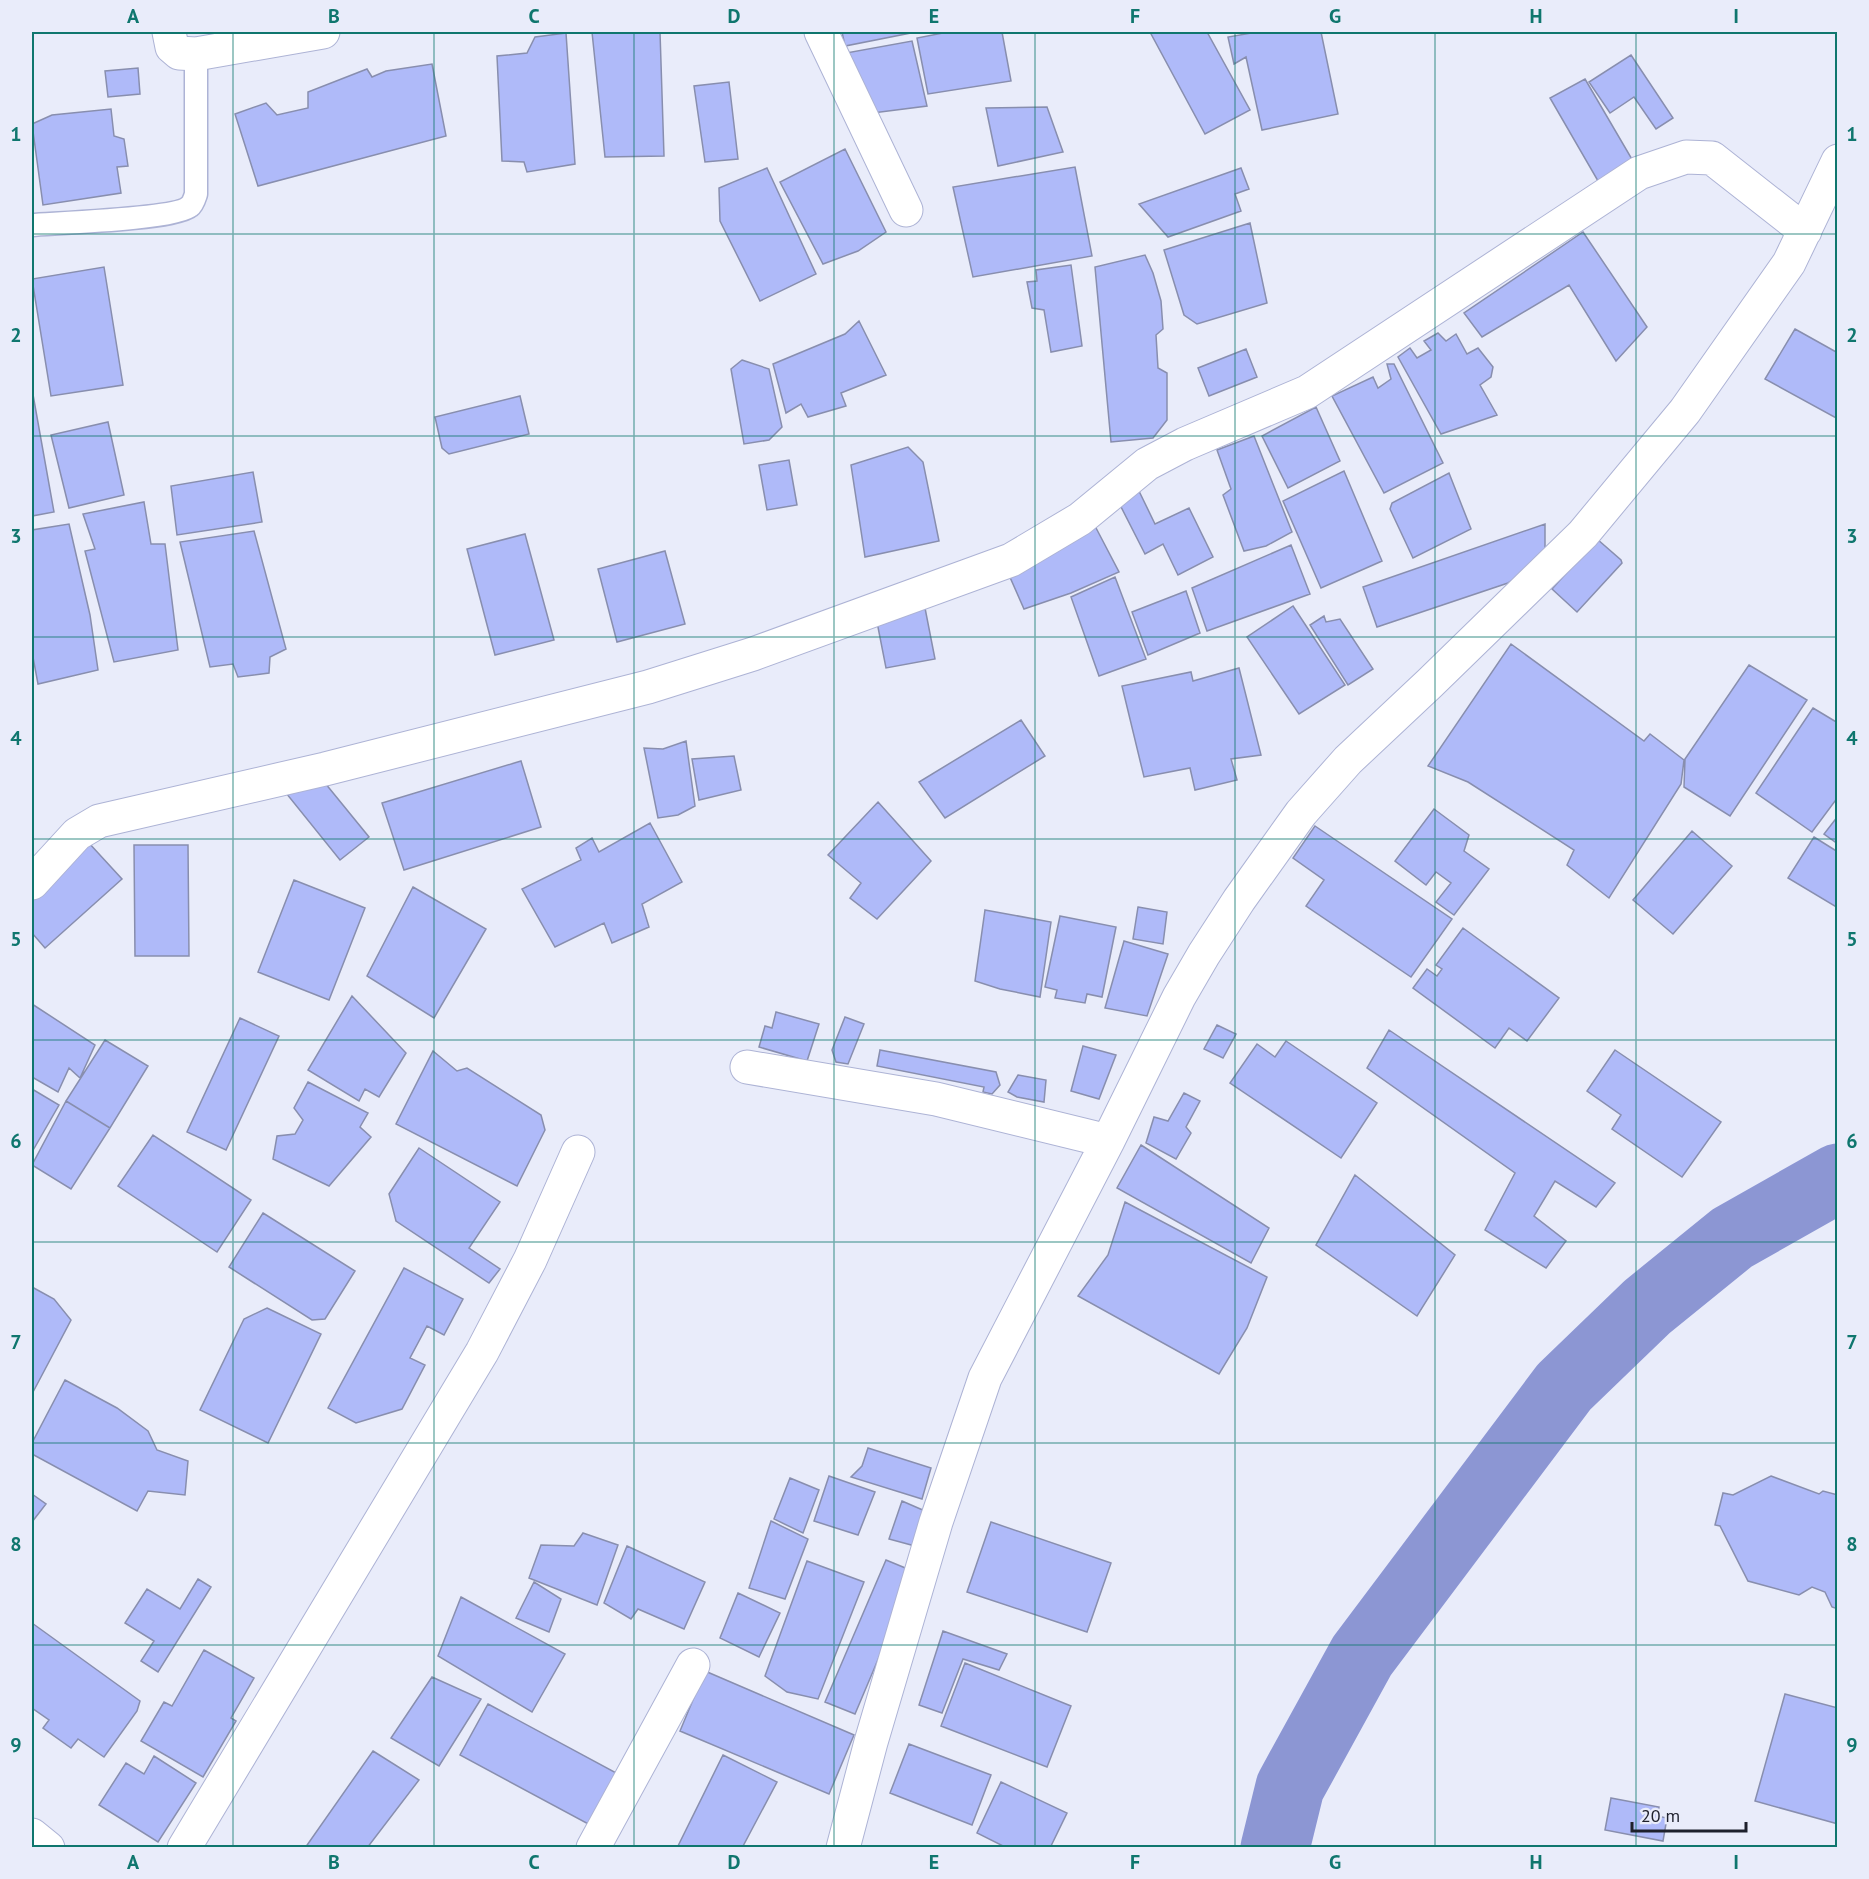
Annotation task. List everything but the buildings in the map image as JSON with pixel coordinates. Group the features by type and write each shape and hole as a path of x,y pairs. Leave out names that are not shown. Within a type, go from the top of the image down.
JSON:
{"street":[{"path":"169,32 172,46 179,53 196,54 323,32"},
{"path":"821,32 906,210"},
{"path":"32,883 77,834 99,821 337,766 648,687 753,654 1011,560 1080,519 1147,464 1185,444 1307,392 1639,173 1686,157 1712,158 1805,231"},
{"path":"843,1848 871,1742 936,1522 986,1378 1179,997 1204,954 1301,813 1348,760 1431,683 1583,534 1685,411 1789,263 1838,161"},
{"path":"747,1067 936,1099 1108,1141"},
{"path":"184,1848 482,1352 530,1260 578,1152"},
{"path":"593,1848 693,1665"},
{"path":"32,1835 48,1848"}],"lane":[{"path":"32,225 156,216 190,207 196,194 196,54"}],"waterway":[{"path":"1275,1848 1290,1787 1362,1656 1564,1387 1647,1307 1732,1238 1838,1178"}]}
